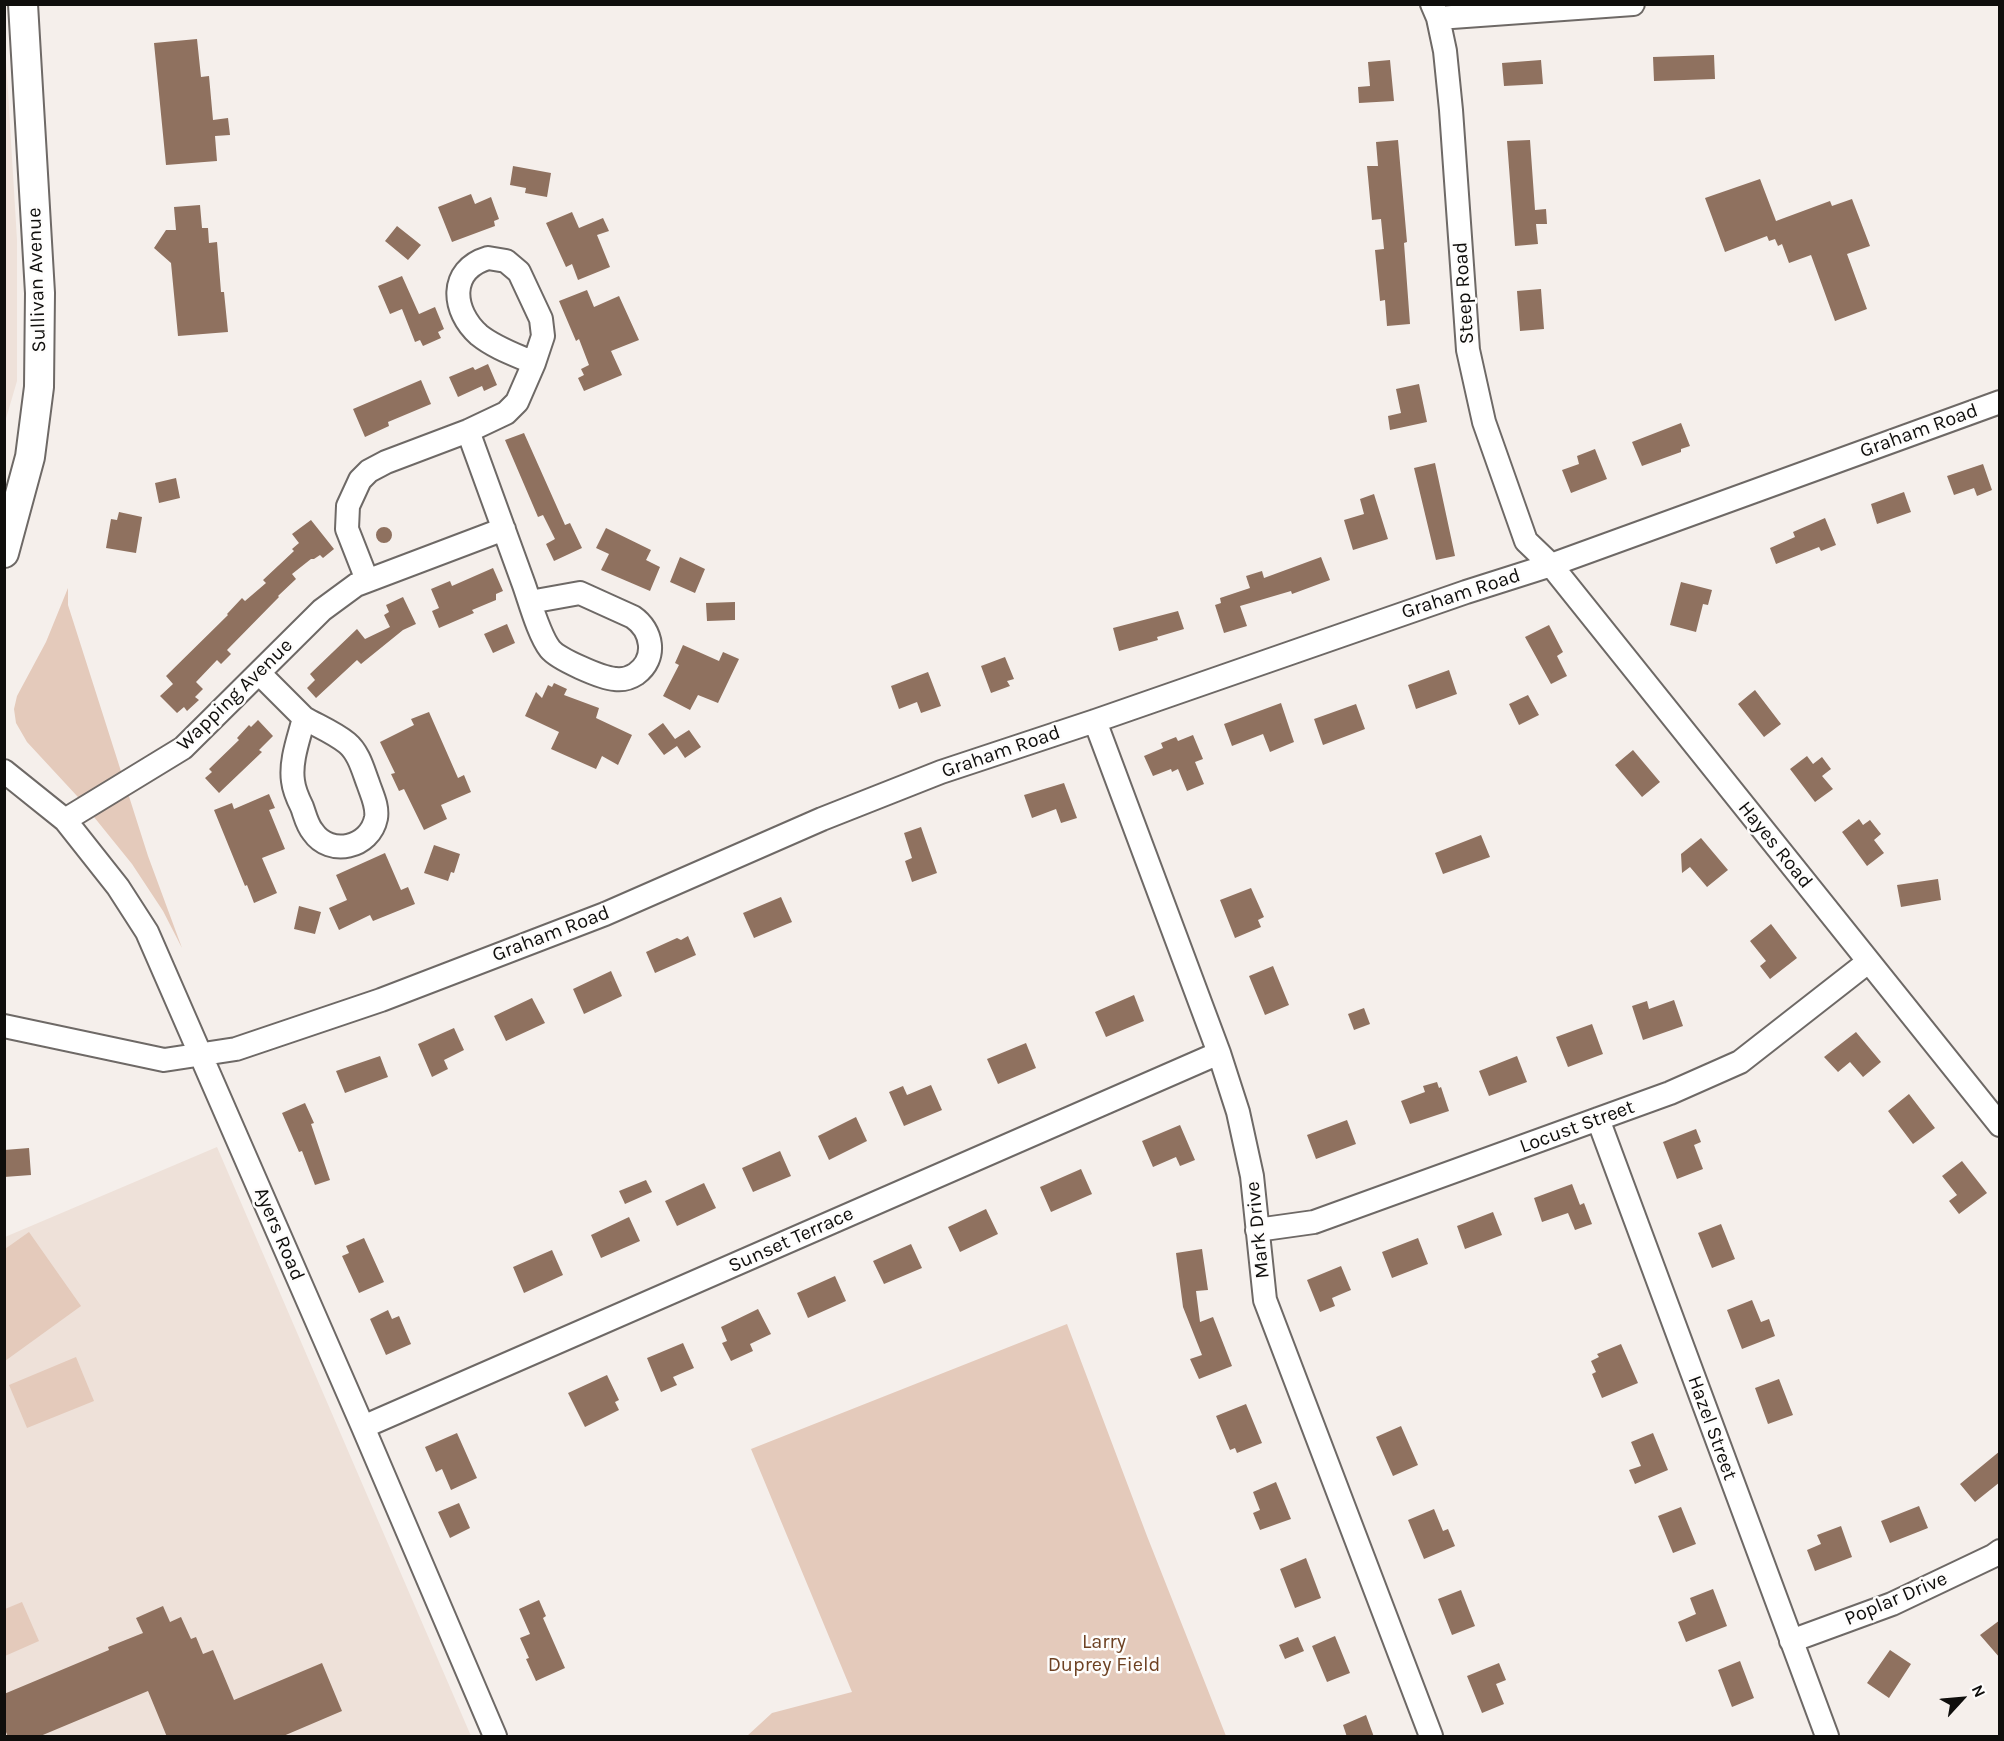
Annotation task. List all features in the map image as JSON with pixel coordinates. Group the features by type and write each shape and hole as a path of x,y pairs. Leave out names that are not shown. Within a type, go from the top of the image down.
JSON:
{"main road":[{"name":"Sullivan Avenue","path":"4,553 30,457 39,387 40,293 23,4"}],"street":[{"path":"1435,11 1633,4"},
{"name":"Steep Road","path":"1435,11 1445,51 1451,110 1468,350 1484,422 1526,541 1551,565"},
{"path":"367,580 347,529 348,506 360,480 369,471 386,462 499,417 517,402 534,363 543,336 543,325 519,272 506,261 497,258 477,261 467,268 461,278 458,299 462,310 478,334 494,345 534,363"},
{"name":"Graham Road","path":"4,1026 164,1060 236,1049 381,1000 605,914 822,819 941,772 1551,565 2000,402"},
{"path":"468,431 530,602 546,644 557,656 609,679 618,680 633,676 646,664 651,645 648,634 639,621 633,617 580,593 530,602"},
{"name":"Wapping Avenue","path":"65,820 183,748 322,610 356,585 504,529"},
{"name":"Hayes Road","path":"1551,565 2000,1125"},
{"path":"259,673 304,718 350,745 360,761 376,803 377,812 376,820 368,835 353,845 335,847 319,839 308,824 294,788 294,764 304,718"},
{"name":"Mark Drive","path":"1095,721 1219,1053 1238,1112 1252,1176 1265,1300 1431,1737"},
{"name":"Ayers Road","path":"4,771 65,820 118,887 147,933 363,1427 495,1737"},
{"name":"Locust Street","path":"1257,1230 1314,1222 1670,1094 1740,1062 1868,962"},
{"name":"Sunset Terrace","path":"363,1427 1219,1053"},
{"name":"Hazel Street","path":"1598,1119 1827,1737"},
{"name":"Poplar Drive","path":"1791,1641 1892,1604 2000,1551"}],"shaded area":[{"path":"4,26 17,240 17,381 5,422"},
{"path":"217,1147 471,1736 5,1736 5,1237"}],"green space":[{"path":"68,588 68,605 148,856 182,948 163,911 132,864 77,796 27,742 16,723 14,709 17,696 46,642"},
{"path":"29,1232 81,1306 5,1361 5,1249"},
{"name":"Larry Duprey Field","path":"1067,1324 1226,1736 747,1736 772,1713 852,1692 751,1449"},
{"path":"76,1357 94,1401 27,1428 9,1385"},
{"path":"22,1602 39,1641 5,1656 5,1609"}],"building":[{"path":"197,39 201,77 209,76 213,120 228,118 230,135 215,136 217,161 166,165 154,43"},
{"path":"1714,55 1715,79 1654,81 1653,57"},
{"path":"1390,60 1394,101 1359,103 1358,87 1370,86 1368,62"},
{"path":"1541,60 1543,84 1504,86 1502,63"},
{"path":"1398,140 1407,242 1404,243 1410,324 1387,326 1385,300 1380,301 1375,250 1384,249 1381,219 1372,220 1367,166 1378,166 1376,142"},
{"path":"1530,140 1535,210 1546,209 1547,224 1536,224 1538,244 1515,246 1507,141"},
{"path":"513,166 551,173 547,197 525,193 526,188 510,185"},
{"path":"1760,179 1776,221 1830,201 1832,206 1852,199 1870,246 1847,254 1867,309 1835,321 1811,255 1789,263 1782,244 1778,246 1775,239 1769,241 1767,236 1725,252 1705,198"},
{"path":"471,194 475,204 491,197 499,219 494,221 495,226 452,242 438,207"},
{"path":"200,205 202,228 208,228 209,243 217,242 221,292 224,292 228,332 178,336 171,263 154,248 166,230 176,230 174,207"},
{"path":"572,212 579,228 603,218 609,231 597,235 610,267 578,280 572,264 566,267 546,223"},
{"path":"397,226 421,245 408,260 385,241"},
{"path":"402,276 419,314 435,307 444,329 438,332 441,338 423,346 420,340 415,342 402,309 390,314 378,286"},
{"path":"1541,289 1544,329 1520,331 1517,291"},
{"path":"587,290 594,307 619,296 639,340 611,351 622,375 584,391 578,378 584,375 581,369 589,365 579,339 576,341 559,301"},
{"path":"488,364 497,385 484,391 482,386 458,397 449,377 473,367 475,370"},
{"path":"421,380 431,404 388,422 389,426 365,437 353,409"},
{"path":"1419,384 1427,422 1390,430 1388,416 1401,413 1396,389"},
{"path":"1681,423 1690,446 1681,449 1681,452 1642,466 1632,442"},
{"path":"524,433 565,525 570,523 582,548 554,561 546,544 555,539 543,515 538,517 505,440"},
{"path":"1595,449 1607,479 1571,493 1562,470 1579,464 1577,456"},
{"path":"1435,463 1455,556 1436,560 1414,468"},
{"path":"1983,464 1992,490 1977,496 1974,488 1954,495 1947,476"},
{"path":"176,478 180,498 159,503 155,483"},
{"path":"1904,492 1911,512 1877,524 1871,504"},
{"path":"1374,494 1388,539 1353,550 1344,520 1364,514 1360,499"},
{"path":"119,512 142,517 136,553 106,548 111,519 117,520"},
{"path":"1825,518 1836,545 1821,551 1819,547 1776,564 1770,548 1795,537 1793,532"},
{"path":"311,520 334,549 323,558 320,555 311,559 292,574 296,579 227,650 231,654 221,664 217,660 196,682 203,689 195,697 199,700 187,711 184,707 177,713 160,696 173,684 166,676 228,615 242,598 245,601 266,583 263,580 294,551 292,549 299,543 292,534"},
{"path":"384,527 392,535 384,543 376,535"},
{"path":"606,528 651,550 646,560 660,567 650,591 601,570 609,554 596,548"},
{"path":"680,557 705,569 695,593 670,582"},
{"path":"1321,557 1330,580 1292,594 1291,591 1240,606 1247,626 1224,633 1215,605 1221,603 1220,598 1250,588 1246,576 1262,571 1264,578"},
{"path":"493,568 503,591 496,594 496,600 472,610 474,613 439,628 432,611 439,608 431,589 450,581 452,586"},
{"path":"1681,582 1712,590 1708,605 1703,604 1696,632 1670,625"},
{"path":"403,597 416,624 403,630 361,664 357,660 316,698 307,688 315,680 310,674 357,629 365,639 390,627 384,615 389,612 386,605"},
{"path":"735,602 735,620 707,621 706,603"},
{"path":"1178,611 1184,629 1157,637 1158,640 1119,651 1113,628"},
{"path":"507,624 515,643 493,653 484,634"},
{"path":"1549,625 1563,652 1557,656 1567,676 1551,684 1525,637"},
{"path":"683,645 719,661 723,652 739,659 718,703 698,695 690,710 663,696 679,665 675,663"},
{"path":"1005,657 1014,679 1007,681 1010,686 991,693 981,666"},
{"path":"1449,670 1457,694 1416,709 1408,685"},
{"path":"928,672 941,706 921,713 917,702 899,709 891,686"},
{"path":"554,683 567,689 564,695 599,708 596,718 632,735 618,765 602,756 596,769 551,749 559,732 525,716 536,692 542,698 548,685 552,687"},
{"path":"1755,690 1781,724 1764,737 1738,704"},
{"path":"1528,695 1539,715 1519,725 1509,704"},
{"path":"1281,703 1294,742 1270,752 1263,734 1232,746 1224,724"},
{"path":"1356,704 1365,729 1323,745 1314,719"},
{"path":"429,712 458,778 464,775 471,792 441,805 447,819 424,830 404,789 399,791 391,774 395,773 380,742 414,725 411,719"},
{"path":"258,720 273,736 259,750 262,752 219,793 205,778 212,772 209,769 239,740 237,738 249,725 251,727"},
{"path":"663,723 675,739 689,730 701,747 685,758 677,746 664,755 648,734"},
{"path":"1193,735 1203,759 1195,762 1204,784 1187,791 1178,769 1172,772 1171,769 1153,776 1144,756 1163,748 1161,743 1176,737 1178,741"},
{"path":"1633,750 1660,782 1642,797 1615,765"},
{"path":"1807,756 1813,764 1822,757 1831,769 1822,776 1833,789 1815,802 1790,769"},
{"path":"1064,783 1077,818 1061,823 1056,809 1032,818 1024,795"},
{"path":"269,794 275,808 269,810 285,849 262,858 277,893 254,903 214,810 232,803 234,809"},
{"path":"1859,819 1863,825 1870,820 1881,834 1874,840 1884,853 1867,866 1842,832"},
{"path":"921,827 937,873 912,882 905,861 912,858 904,833"},
{"path":"1481,835 1490,857 1443,874 1435,853"},
{"path":"1701,838 1728,870 1707,887 1690,867 1682,873 1681,854"},
{"path":"434,845 460,854 454,873 451,872 448,881 424,873"},
{"path":"385,853 401,890 408,887 415,904 373,921 370,915 339,930 329,908 347,900 336,875"},
{"path":"1938,879 1941,900 1901,907 1897,885"},
{"path":"1251,888 1264,917 1258,920 1261,927 1235,938 1220,900"},
{"path":"781,897 792,922 754,938 743,913"},
{"path":"299,906 321,912 315,934 294,929"},
{"path":"1771,924 1797,958 1770,979 1760,966 1766,961 1750,941"},
{"path":"688,936 696,955 655,973 646,952 677,938 681,940"},
{"path":"1273,966 1289,1005 1265,1015 1249,976"},
{"path":"611,971 622,996 584,1014 573,989"},
{"path":"1134,995 1144,1021 1106,1037 1095,1012"},
{"path":"532,998 545,1023 506,1041 494,1016"},
{"path":"1674,1000 1683,1026 1643,1040 1632,1006 1647,1001 1649,1009"},
{"path":"1364,1008 1370,1024 1354,1030 1348,1014"},
{"path":"1592,1024 1603,1054 1568,1067 1556,1037"},
{"path":"454,1028 464,1050 444,1060 448,1069 432,1077 418,1044"},
{"path":"1856,1032 1881,1062 1863,1077 1850,1062 1838,1072 1824,1057"},
{"path":"1026,1043 1036,1068 998,1084 987,1059"},
{"path":"380,1056 388,1077 345,1093 336,1071"},
{"path":"1517,1056 1527,1082 1489,1096 1479,1071"},
{"path":"1437,1082 1449,1111 1410,1124 1401,1101 1425,1092 1423,1086"},
{"path":"931,1085 942,1110 904,1126 889,1092 903,1086 907,1095"},
{"path":"1909,1094 1935,1128 1913,1144 1888,1111"},
{"path":"305,1103 314,1123 311,1124 330,1180 315,1185 302,1151 299,1152 282,1113"},
{"path":"856,1117 867,1141 829,1160 818,1136"},
{"path":"1347,1120 1356,1144 1316,1159 1307,1135"},
{"path":"1180,1125 1195,1160 1180,1166 1176,1157 1153,1167 1142,1141"},
{"path":"1696,1129 1701,1142 1694,1145 1703,1169 1677,1179 1663,1142"},
{"path":"29,1148 31,1175 4,1177 4,1150"},
{"path":"780,1151 791,1176 753,1192 742,1168"},
{"path":"1962,1161 1987,1193 1959,1214 1949,1201 1957,1195 1942,1176"},
{"path":"1081,1169 1092,1194 1051,1212 1040,1187"},
{"path":"646,1180 652,1192 625,1204 619,1191"},
{"path":"704,1183 716,1208 677,1226 665,1201"},
{"path":"1572,1184 1580,1205 1584,1203 1592,1224 1575,1230 1568,1213 1542,1222 1534,1198"},
{"path":"986,1209 998,1234 960,1252 948,1227"},
{"path":"1493,1212 1502,1235 1465,1249 1457,1226"},
{"path":"629,1217 640,1241 601,1258 591,1235"},
{"path":"1721,1224 1735,1259 1712,1268 1698,1233"},
{"path":"364,1238 384,1282 359,1293 342,1256 349,1253 346,1246"},
{"path":"1418,1238 1428,1264 1392,1278 1382,1252"},
{"path":"911,1244 922,1268 884,1284 873,1261"},
{"path":"1202,1249 1208,1290 1196,1291 1200,1322 1213,1317 1232,1366 1199,1379 1190,1359 1202,1355 1183,1307 1176,1253"},
{"path":"552,1250 563,1275 524,1293 513,1267"},
{"path":"1341,1266 1351,1290 1332,1298 1335,1306 1320,1312 1307,1280"},
{"path":"835,1276 846,1301 808,1318 797,1293"},
{"path":"1752,1300 1761,1322 1769,1319 1775,1336 1742,1349 1727,1310"},
{"path":"758,1309 771,1334 750,1344 753,1351 731,1361 722,1343 727,1341 721,1327"},
{"path":"388,1310 392,1319 399,1316 411,1344 386,1355 370,1319"},
{"path":"683,1343 694,1368 673,1377 677,1385 661,1392 647,1358"},
{"path":"1621,1344 1638,1383 1602,1398 1592,1374 1596,1372 1591,1361 1599,1357 1597,1354"},
{"path":"607,1375 619,1400 615,1402 619,1410 585,1427 568,1393"},
{"path":"1779,1379 1793,1415 1768,1424 1755,1388"},
{"path":"1246,1404 1262,1443 1237,1453 1235,1448 1230,1450 1216,1416"},
{"path":"1401,1426 1418,1465 1393,1476 1376,1437"},
{"path":"457,1433 477,1478 451,1490 442,1469 436,1472 425,1447"},
{"path":"1653,1433 1668,1470 1635,1484 1629,1470 1641,1466 1631,1442"},
{"path":"2000,1451 2000,1482 1975,1502 1960,1484"},
{"path":"1276,1482 1291,1519 1260,1530 1253,1513 1260,1510 1253,1492"},
{"path":"459,1503 470,1528 450,1538 438,1512"},
{"path":"1919,1506 1928,1528 1890,1543 1881,1521"},
{"path":"1681,1507 1696,1544 1673,1553 1658,1516"},
{"path":"1434,1509 1443,1531 1448,1529 1455,1546 1424,1559 1408,1520"},
{"path":"1841,1526 1852,1557 1815,1571 1807,1550 1821,1544 1817,1535"},
{"path":"1306,1558 1321,1598 1295,1608 1280,1569"},
{"path":"1713,1589 1727,1626 1686,1642 1678,1622 1696,1614 1690,1598"},
{"path":"1461,1590 1475,1626 1452,1635 1438,1599"},
{"path":"539,1600 546,1616 543,1618 565,1668 536,1681 520,1638 530,1634 519,1609"},
{"path":"163,1606 170,1622 181,1617 191,1639 196,1637 203,1654 213,1650 234,1700 322,1663 342,1711 281,1737 167,1737 148,1691 38,1737 8,1737 4,1727 4,1694 109,1650 108,1647 143,1633 136,1618"},
{"path":"2000,1620 2000,1658 1980,1635"},
{"path":"1335,1636 1350,1673 1327,1682 1312,1646"},
{"path":"1298,1637 1304,1651 1285,1659 1279,1645"},
{"path":"1890,1650 1911,1664 1889,1698 1867,1683"},
{"path":"1740,1661 1754,1698 1732,1707 1718,1670"},
{"path":"1499,1663 1506,1680 1496,1684 1504,1704 1482,1713 1467,1676"},
{"path":"1366,1715 1374,1737 1347,1737 1343,1725"}]}
